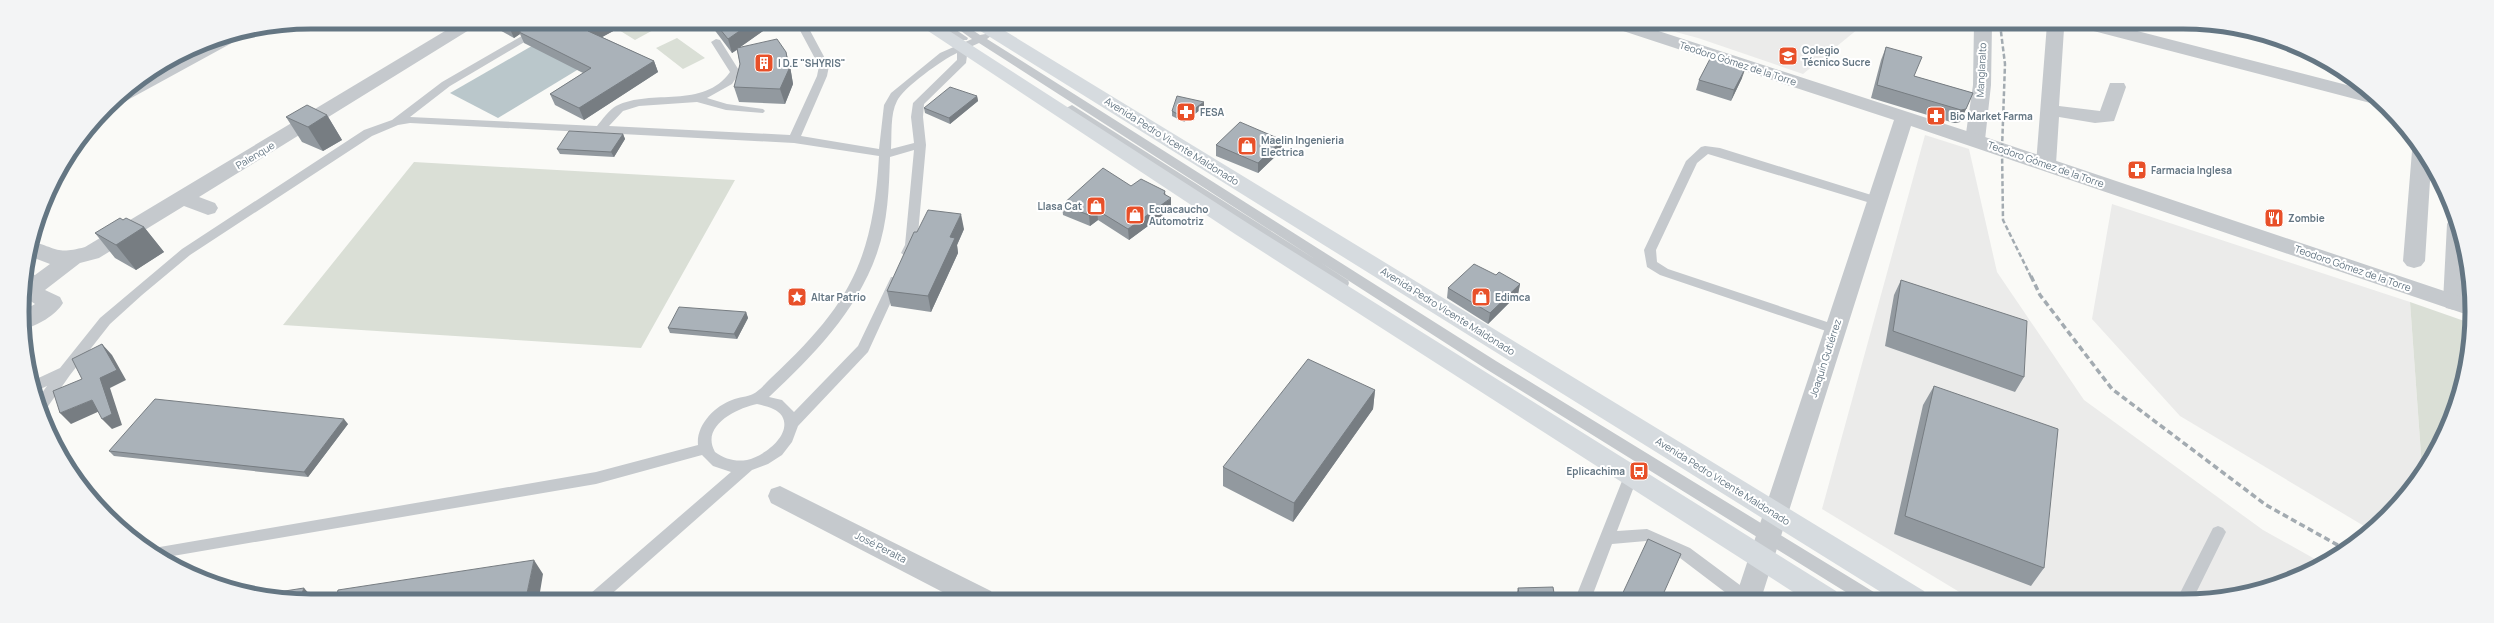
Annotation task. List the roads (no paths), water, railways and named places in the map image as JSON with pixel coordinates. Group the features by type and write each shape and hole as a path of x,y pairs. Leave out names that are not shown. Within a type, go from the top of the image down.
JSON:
{"main road":[{"name":"Avenida Pedro Vicente Maldonado","path":"948,29 978,37 1767,539 1824,594"},
{"name":"Avenida Pedro Vicente Maldonado","path":"978,37 1631,476 1767,539 1905,594"}],"street":[{"name":"Palenque","path":"35,251 44,256 57,259 73,258 92,253 184,199 462,29"},
{"name":"Teodoro Gómez de la Torre","path":"1635,29 1975,140 2462,305"},
{"name":"Manglaralto","path":"1975,140 1982,85 1983,29"},
{"path":"2046,164 2055,29"},
{"path":"2108,29 2363,94"},
{"path":"2050,110 2095,117 2107,116 2117,87"},
{"name":"Joaquín Gutiérrez","path":"1748,594 1904,118"},
{"path":"2414,261 2421,161"},
{"path":"184,199 208,208"},
{"path":"2459,251 2462,305"},
{"path":"31,282 73,258"},
{"path":"29,318 52,304 32,292 30,284"},
{"name":"José Peralta","path":"780,496 974,594"}],"lane":[{"path":"396,122 446,84 540,29"},
{"path":"794,139 822,76 824,66 804,29"},
{"path":"956,29 978,37"},
{"path":"965,29 1483,374 1864,594"},
{"path":"792,423 863,348 911,245 920,145 917,116 919,103 962,61 978,37"},
{"path":"757,399 792,368 830,324 853,288 871,252 881,205 887,154 887,125 891,100 947,53 978,37"},
{"path":"697,99 728,82 735,72 716,42"},
{"path":"600,129 619,109 638,103 697,99 726,107 759,111"},
{"path":"44,401 65,371 105,322 186,252 368,133 396,122 410,120 794,139 887,154 920,145"},
{"path":"1834,329 1664,272 1652,264 1650,250 1692,160 1705,150 1716,151 1877,201"},
{"path":"39,384 65,371"},
{"path":"602,594 747,466 761,461 779,449 790,434 792,423 789,413 781,405 770,401 757,399 728,407 716,416 708,427 704,438 705,449 710,457 720,464 747,466"},
{"path":"163,551 596,478 705,449"},
{"path":"1585,594 1631,476"},
{"path":"2187,594 2218,532"},
{"path":"1607,538 1646,535 1685,552 1742,594"},
{"path":"1767,539 1835,594"}],"railway":[{"path":"2001,29 2005,64 2002,149 2003,220 2031,277"},
{"path":"2031,276 2040,295 2112,389 2266,505 2339,546"}],"place":[{"name":"Colegio Técnico Sucre","path":"1788,56"},
{"name":"I D.E \"SHYRIS\"","path":"764,63"},
{"name":"FESA","path":"1186,112"},
{"name":"Bio Market Farma","path":"1936,116"},
{"name":"Maelin Ingenieria Electrica","path":"1247,146"},
{"name":"Farmacia Inglesa","path":"2137,170"},
{"name":"Llasa Cat","path":"1096,206"},
{"name":"Ecuacaucho Automotriz","path":"1135,215"},
{"name":"Zombie","path":"2274,218"},
{"name":"Altar Patrio","path":"797,297"},
{"name":"Edimca","path":"1481,297"},
{"name":"Eplicachima","path":"1639,471"}]}
